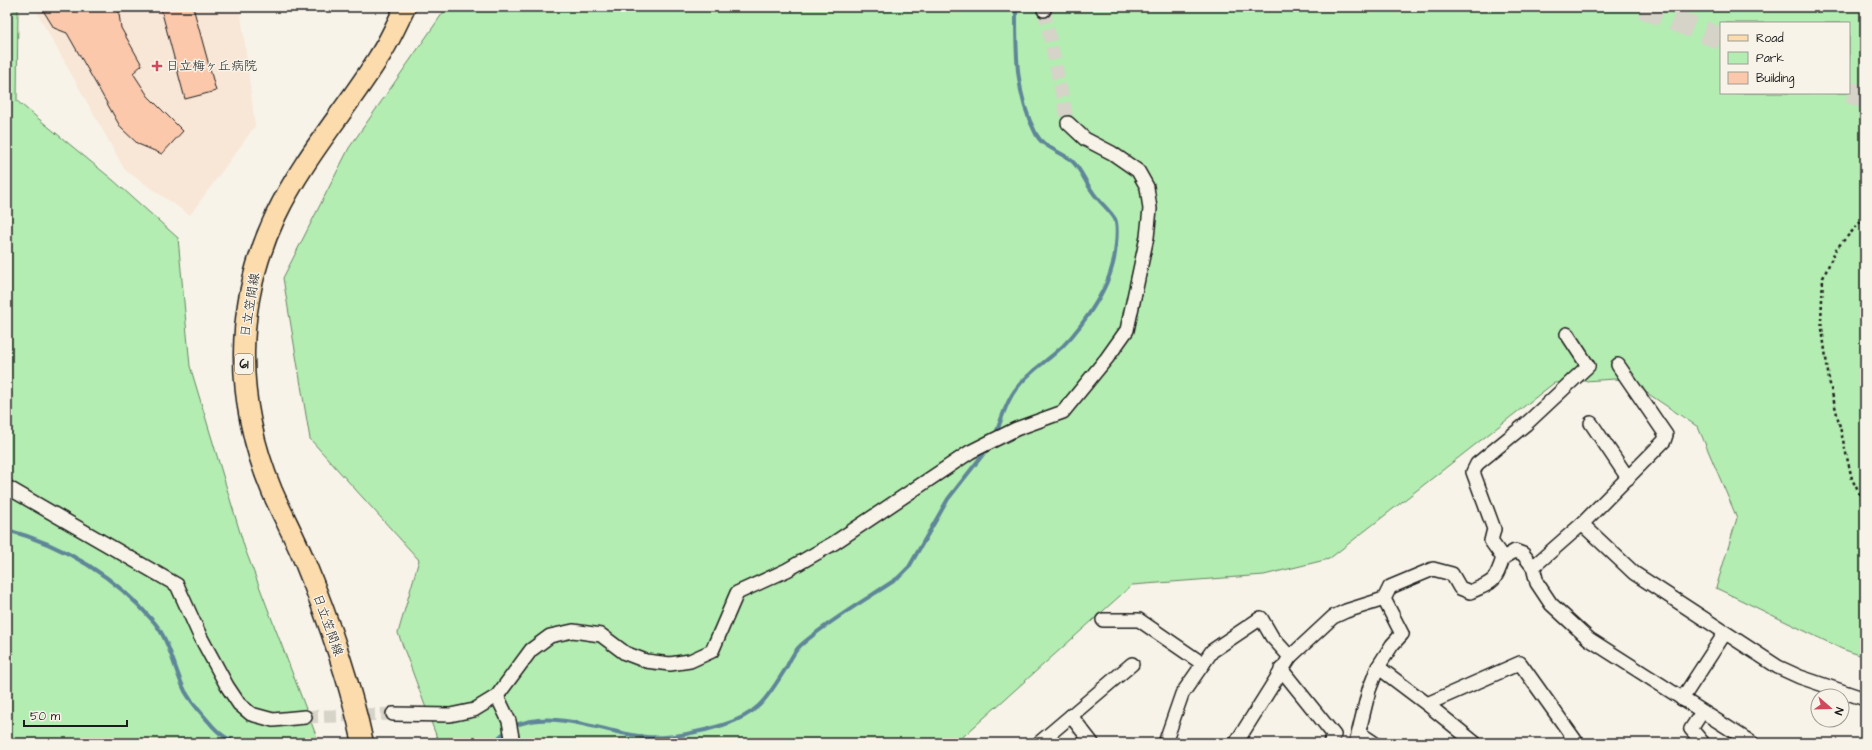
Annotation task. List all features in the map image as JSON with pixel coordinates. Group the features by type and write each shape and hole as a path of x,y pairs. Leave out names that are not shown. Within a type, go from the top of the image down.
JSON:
{"main road":[{"name":"日立笠間線","path":"363,743 347,675 331,629 303,558 272,490 257,449 248,414 244,374 245,318 251,281 276,214 323,138 380,56 405,7"}],"street":[{"path":"393,714 450,715 474,710 497,696 531,650 550,636 573,631 601,635 625,653 646,661 670,664 690,661 712,651 737,593 787,570 834,543 970,452 1016,429 1063,412 1107,358 1127,330 1146,244 1150,209 1146,187 1138,171 1112,152 1085,139 1068,123"},
{"path":"1503,558 1491,541 1494,529 1473,472 1477,464 1526,424 1588,366 1567,334"},
{"path":"1533,567 1582,524 1664,442 1666,435 1618,365"},
{"path":"1591,422 1628,478"},
{"path":"7,487 177,585 200,636 227,686 239,704 251,714 273,720 305,717"},
{"path":"1582,524 1634,573 1778,667 1800,677 1865,699"},
{"path":"1236,743 1290,656 1333,617 1346,611 1384,599 1390,587 1433,569 1452,574 1460,588 1470,592 1491,583 1498,576 1503,558 1515,551 1523,554 1533,567 1537,583 1551,604 1589,639 1752,743"},
{"path":"1374,743 1358,738 1369,690 1378,667 1392,645 1402,634 1384,599"},
{"path":"1165,743 1182,694 1212,651 1261,618 1272,637 1290,656"},
{"path":"1103,620 1139,620 1203,664"},
{"path":"1682,699 1724,633"},
{"path":"1427,704 1520,663 1577,743"},
{"path":"1039,743 1132,664"},
{"path":"1378,667 1475,743"},
{"path":"1281,669 1334,735 1330,743"},
{"path":"497,696 509,721 513,743"},
{"path":"1702,712 1691,729 1703,743"},
{"path":"1071,716 1092,743"}],"path":[{"path":"1865,217 1836,249 1823,278 1821,321 1829,380 1852,479 1865,505"}],"shaded area":[{"name":"日立梅ヶ丘病院","path":"34,7 240,7 255,126 190,215 125,170"}],"green space":[{"path":"7,7 18,7 17,101 113,180 178,238 190,366 245,549 319,743 7,743"},
{"path":"447,7 1865,7 1865,657 1842,649 1716,588 1737,518 1698,427 1629,381 1615,379 1554,383 1329,559 1264,575 1132,585 956,743 439,743 398,633 419,560 310,439 283,278 349,148"}],"building":[{"path":"41,7 118,7 121,28 142,65 133,73 148,96 183,131 162,154 138,144 121,128 67,33 54,28"},
{"path":"169,7 193,7 216,91 185,99 161,9"}],"waterway":[{"path":"995,436 1012,394 1029,374 1063,346 1089,314 1103,290 1112,267 1117,236 1115,219 1094,195 1078,168 1068,158 1043,143 1036,134 1029,119 1020,88 1018,72 1016,7"},
{"path":"493,743 512,727 528,722 545,720 562,720 630,735 655,737 674,736 705,730 735,721 745,716 761,704 786,668 794,653 801,645 835,619 898,578 909,567 948,499 988,448"},
{"path":"7,530 49,544 69,554 106,577 123,591 154,622 168,646 185,691 193,703 219,733 231,740 241,743"}],"tunnel":[{"path":"1642,7 1720,39"},
{"path":"1044,10 1068,123"},
{"path":"1850,92 1865,98"},
{"path":"305,717 393,714"}],"place":[{"name":"日立梅ヶ丘病院","path":"157,66"}]}
